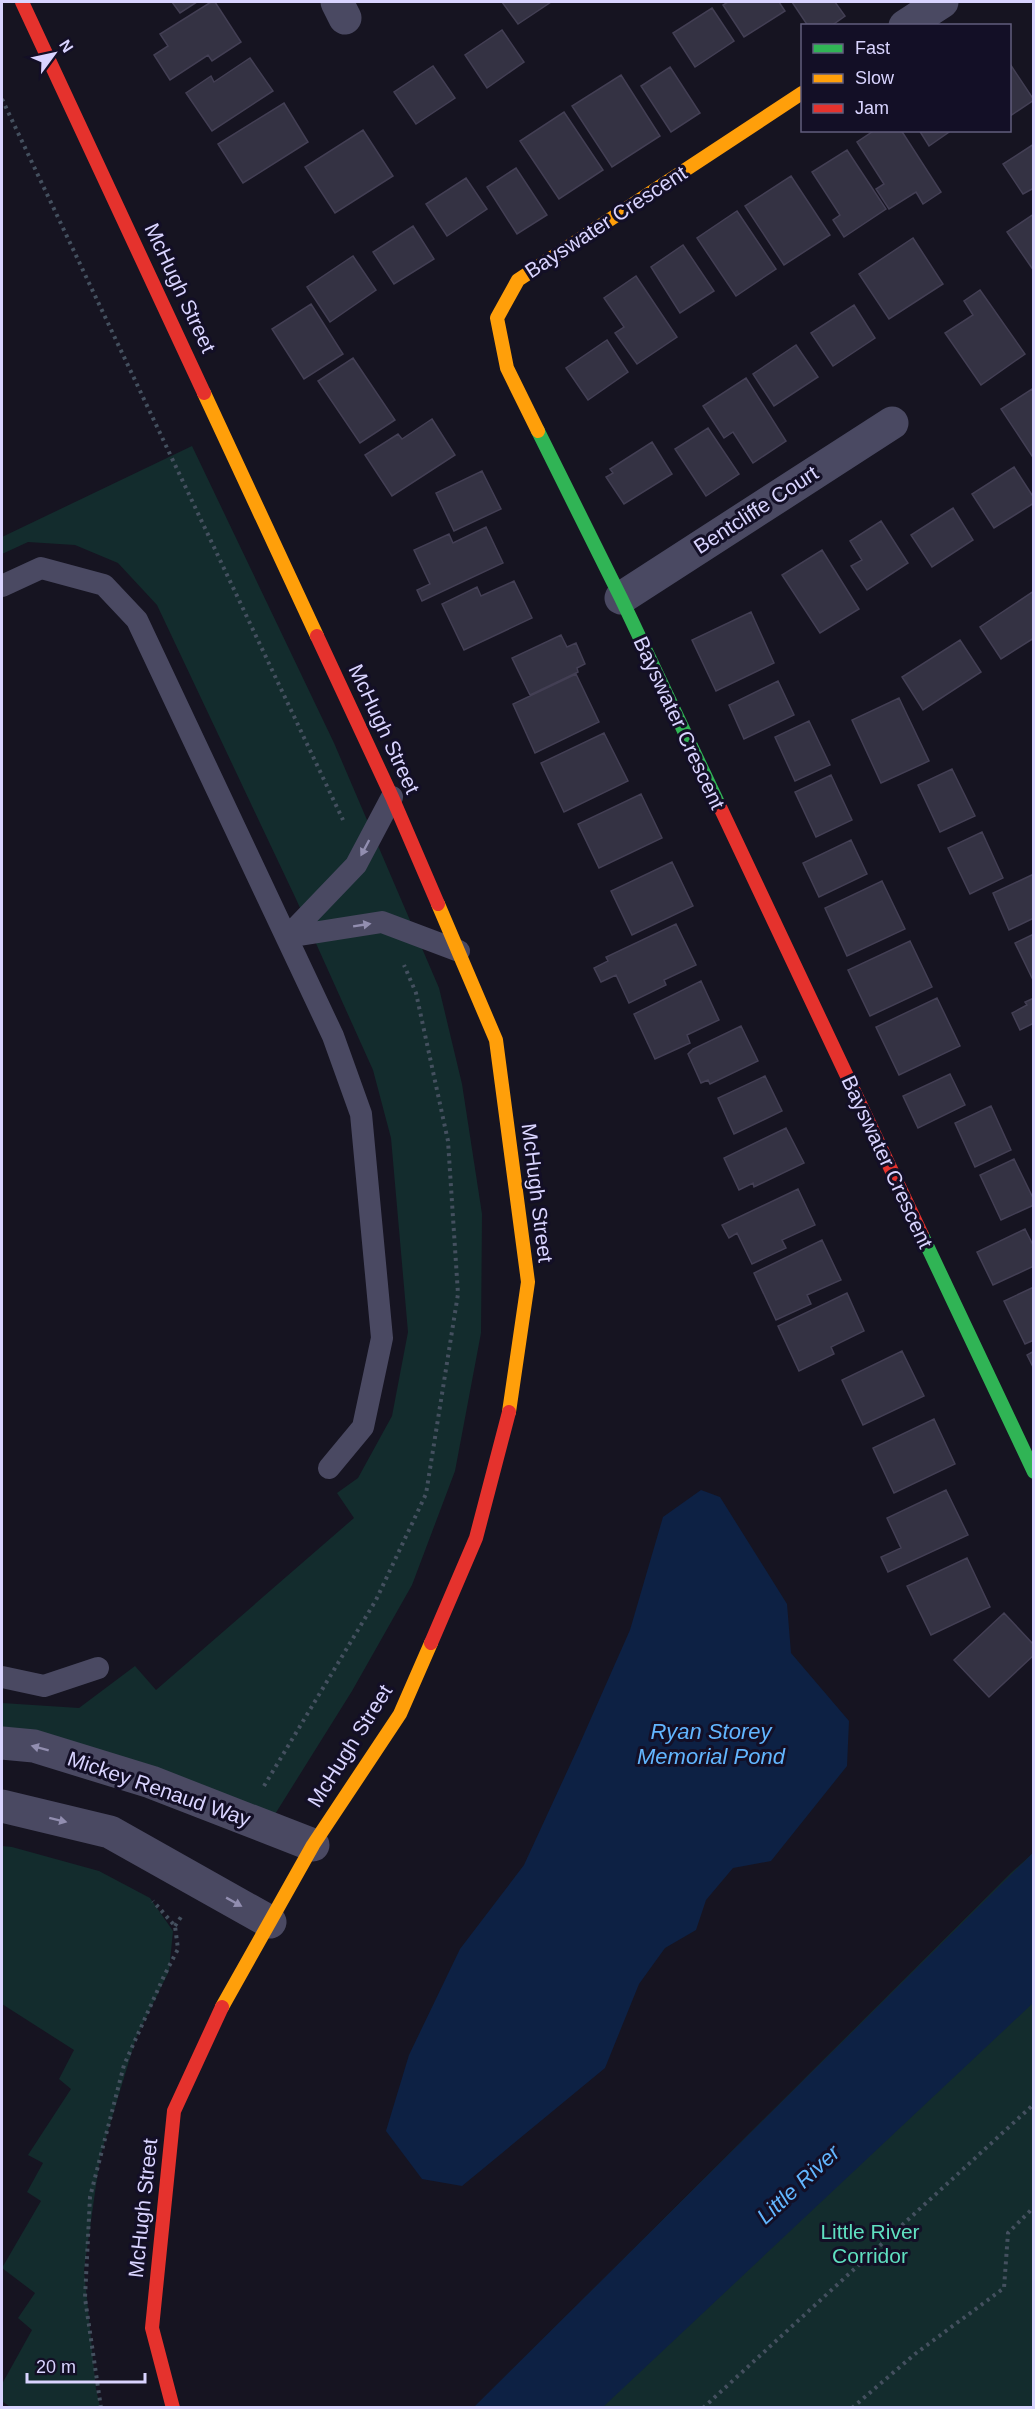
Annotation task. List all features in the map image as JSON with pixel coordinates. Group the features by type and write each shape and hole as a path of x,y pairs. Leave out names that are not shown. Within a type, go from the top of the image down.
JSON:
{"main road":[{"name":"McHugh Street","path":"22,2 392,796 496,1040 528,1282 510,1414 476,1538 400,1714 313,1845 214,2021 174,2111 152,2328 172,2408"},
{"name":"Bayswater Crescent","path":"801,94 518,280 497,318 507,368 621,598 1034,1472"}],"street":[{"path":"908,24 942,2"},
{"name":"Bentcliffe Court","path":"621,598 892,423"},
{"name":"Mickey Renaud Way","path":"2,1743 34,1746 151,1782 313,1845"},
{"path":"2,1806 110,1832 270,1922"}],"lane":[{"path":"2,586 41,568 104,585 138,620 333,1036 361,1114 382,1338 363,1426 329,1468"},
{"path":"287,937 356,865 392,796"},
{"path":"287,937 382,922 459,951"},
{"path":"2,1677 44,1686 98,1668"}],"path":[{"path":"101,2408 85,2298 90,2197 124,2065 178,1949 175,1926 148,1896"},
{"path":"703,2408 1034,2104"},
{"path":"852,2408 915,2354 1004,2288 1008,2233 1034,2207"}],"green space":[{"path":"192,446 334,743 439,988 462,1084 482,1214 481,1333 455,1471 412,1585 352,1691 267,1827 2,1743 2,1703 79,1708 135,1666 156,1690 354,1518 337,1493 358,1478 392,1416 408,1332 391,1138 373,1070 296,899 157,605 118,563 75,545 28,542 2,554 2,537"},
{"path":"2,1846 99,1871 150,1898 173,1931 169,1971 136,2038 100,2157 84,2270 96,2389 100,2407 10,2407 2,2401 2,2384 32,2330 18,2318 35,2293 2,2268 41,2201 27,2192 43,2163 28,2155 71,2089 59,2079 74,2050 2,2004"},
{"name":"Little River Corridor","path":"1033,1853 1033,2407 474,2408 1012,1872"}],"water":[{"name":"Ryan Storey Memorial Pond","path":"701,1490 720,1497 787,1604 791,1653 849,1721 847,1766 771,1861 733,1868 706,1900 696,1930 665,1948 639,1984 605,2068 462,2186 422,2179 386,2131 409,2055 460,1949 524,1865 630,1630 663,1517"},
{"name":"Little River","path":"1033,1853 1033,2003 603,2407 474,2407"}],"building":[{"path":"172,2 197,2 180,13"},
{"path":"211,2 215,2 241,42 212,61 208,55 170,80 154,55 168,46 160,34"},
{"path":"502,2 551,2 518,24"},
{"path":"728,2 779,2 785,11 744,37 723,5"},
{"path":"792,2 835,2 845,16 834,24 807,24"},
{"path":"712,8 734,41 695,67 673,33"},
{"path":"502,30 524,62 487,88 465,55"},
{"path":"250,58 273,91 212,131 186,93 211,76 214,82"},
{"path":"433,66 455,98 416,124 394,92"},
{"path":"1011,66 1034,100 1011,115"},
{"path":"670,67 700,113 671,132 641,86"},
{"path":"621,75 660,136 612,167 572,106"},
{"path":"284,103 308,142 243,183 218,144"},
{"path":"564,112 603,170 559,199 520,141"},
{"path":"363,130 393,176 335,213 305,167"},
{"path":"872,132 902,132 941,192 923,204 916,192 889,209 876,189 884,184 857,142"},
{"path":"920,132 949,132 929,146"},
{"path":"1034,144 1034,188 1023,194 1003,164"},
{"path":"847,150 886,209 844,237 833,220 840,215 812,172"},
{"path":"516,168 547,215 517,234 487,187"},
{"path":"791,176 830,235 784,265 745,206"},
{"path":"466,178 487,209 447,236 426,204"},
{"path":"737,211 776,269 736,296 697,238"},
{"path":"1034,214 1034,271 1007,232"},
{"path":"413,226 434,259 394,284 373,252"},
{"path":"913,238 943,284 889,319 859,274"},
{"path":"683,245 714,291 680,313 651,267"},
{"path":"353,256 376,290 330,322 307,287"},
{"path":"636,276 677,337 637,364 615,333 624,327 604,298"},
{"path":"980,290 1025,354 981,385 945,333 973,315 964,301"},
{"path":"311,304 343,354 304,379 272,329"},
{"path":"854,305 875,338 833,366 811,333"},
{"path":"607,340 628,372 588,400 566,368"},
{"path":"796,345 818,377 774,406 753,374"},
{"path":"353,358 395,420 360,443 318,381"},
{"path":"746,378 786,441 753,463 733,432 724,438 703,406"},
{"path":"1032,389 1034,392 1034,459 1001,409"},
{"path":"432,419 455,455 392,496 365,455 398,434 402,439"},
{"path":"708,428 739,474 706,496 675,449"},
{"path":"652,442 672,474 624,504 606,477 613,473 610,469"},
{"path":"1014,467 1034,498 1034,503 994,528 972,494"},
{"path":"482,471 501,509 454,531 436,493"},
{"path":"953,508 973,540 932,567 911,535"},
{"path":"881,521 908,563 867,590 851,566 862,560 850,541"},
{"path":"486,527 503,563 422,601 417,590 430,584 414,550 449,534 453,543"},
{"path":"822,550 859,609 820,633 782,575"},
{"path":"514,581 532,618 464,650 442,604 477,587 481,596"},
{"path":"1034,591 1034,638 1001,659 980,627"},
{"path":"751,612 774,663 716,691 692,640"},
{"path":"561,635 567,647 576,643 585,664 577,668 578,672 530,695 512,658"},
{"path":"960,640 981,672 923,710 902,677"},
{"path":"576,674 599,722 535,753 513,704"},
{"path":"778,681 794,715 744,739 729,705"},
{"path":"899,698 929,761 881,783 852,720"},
{"path":"809,721 830,765 795,781 775,737"},
{"path":"604,733 628,781 564,812 541,763"},
{"path":"952,769 975,816 940,832 918,785"},
{"path":"831,775 852,820 816,837 795,792"},
{"path":"641,794 662,838 599,868 578,824"},
{"path":"982,832 1003,878 970,894 948,848"},
{"path":"851,840 867,874 819,897 803,863"},
{"path":"672,862 693,906 632,935 611,891"},
{"path":"1034,874 1034,918 1009,930 993,893"},
{"path":"882,881 905,929 847,956 825,908"},
{"path":"676,924 696,965 664,980 666,985 629,1003 616,975 601,982 594,968 608,961 606,957"},
{"path":"1034,934 1034,980 1033,980 1015,943"},
{"path":"910,941 932,987 870,1016 848,970"},
{"path":"701,981 719,1020 687,1035 690,1043 655,1059 634,1014"},
{"path":"937,998 960,1046 899,1075 876,1027"},
{"path":"1034,998 1034,1023 1020,1030 1012,1013 1027,1005 1025,1002"},
{"path":"741,1026 758,1061 710,1084 708,1080 701,1083 688,1054 693,1049"},
{"path":"950,1074 965,1105 918,1128 903,1096"},
{"path":"765,1076 782,1111 734,1134 718,1098"},
{"path":"991,1106 1011,1150 975,1167 955,1123"},
{"path":"786,1128 804,1163 754,1187 753,1183 739,1190 724,1158"},
{"path":"1014,1159 1034,1200 1034,1205 1001,1220 980,1175"},
{"path":"798,1189 815,1225 782,1240 786,1248 752,1264 737,1233 729,1238 722,1225"},
{"path":"1025,1229 1034,1247 1034,1266 993,1285 977,1252"},
{"path":"822,1240 841,1280 807,1295 811,1304 776,1320 754,1273"},
{"path":"1034,1287 1034,1340 1025,1344 1004,1301"},
{"path":"847,1293 864,1331 831,1347 834,1354 799,1371 778,1326"},
{"path":"902,1351 924,1396 863,1425 842,1380"},
{"path":"1034,1351 1034,1369 1027,1355"},
{"path":"934,1419 955,1464 894,1493 873,1448"},
{"path":"946,1490 968,1535 888,1572 881,1557 901,1548 887,1518"},
{"path":"967,1558 990,1607 931,1635 907,1586"},
{"path":"1004,1613 1034,1645 1034,1655 989,1697 954,1660"}],"traffic: fast":[{"path":"538,431 621,598 719,805"},
{"path":"922,1235 1034,1472"}],"traffic: slow":[{"path":"538,431 507,368 497,318 518,280 801,94"},
{"path":"204,393 317,636"},
{"path":"438,904 496,1040 528,1282 509,1412"},
{"path":"222,2007 313,1845 400,1714 431,1643"}],"traffic: jam":[{"path":"22,2 204,393"},
{"path":"317,636 392,797 438,904"},
{"path":"719,805 922,1235"},
{"path":"431,1643 476,1538 509,1412"},
{"path":"173,2408 152,2328 174,2111 222,2007"}]}
